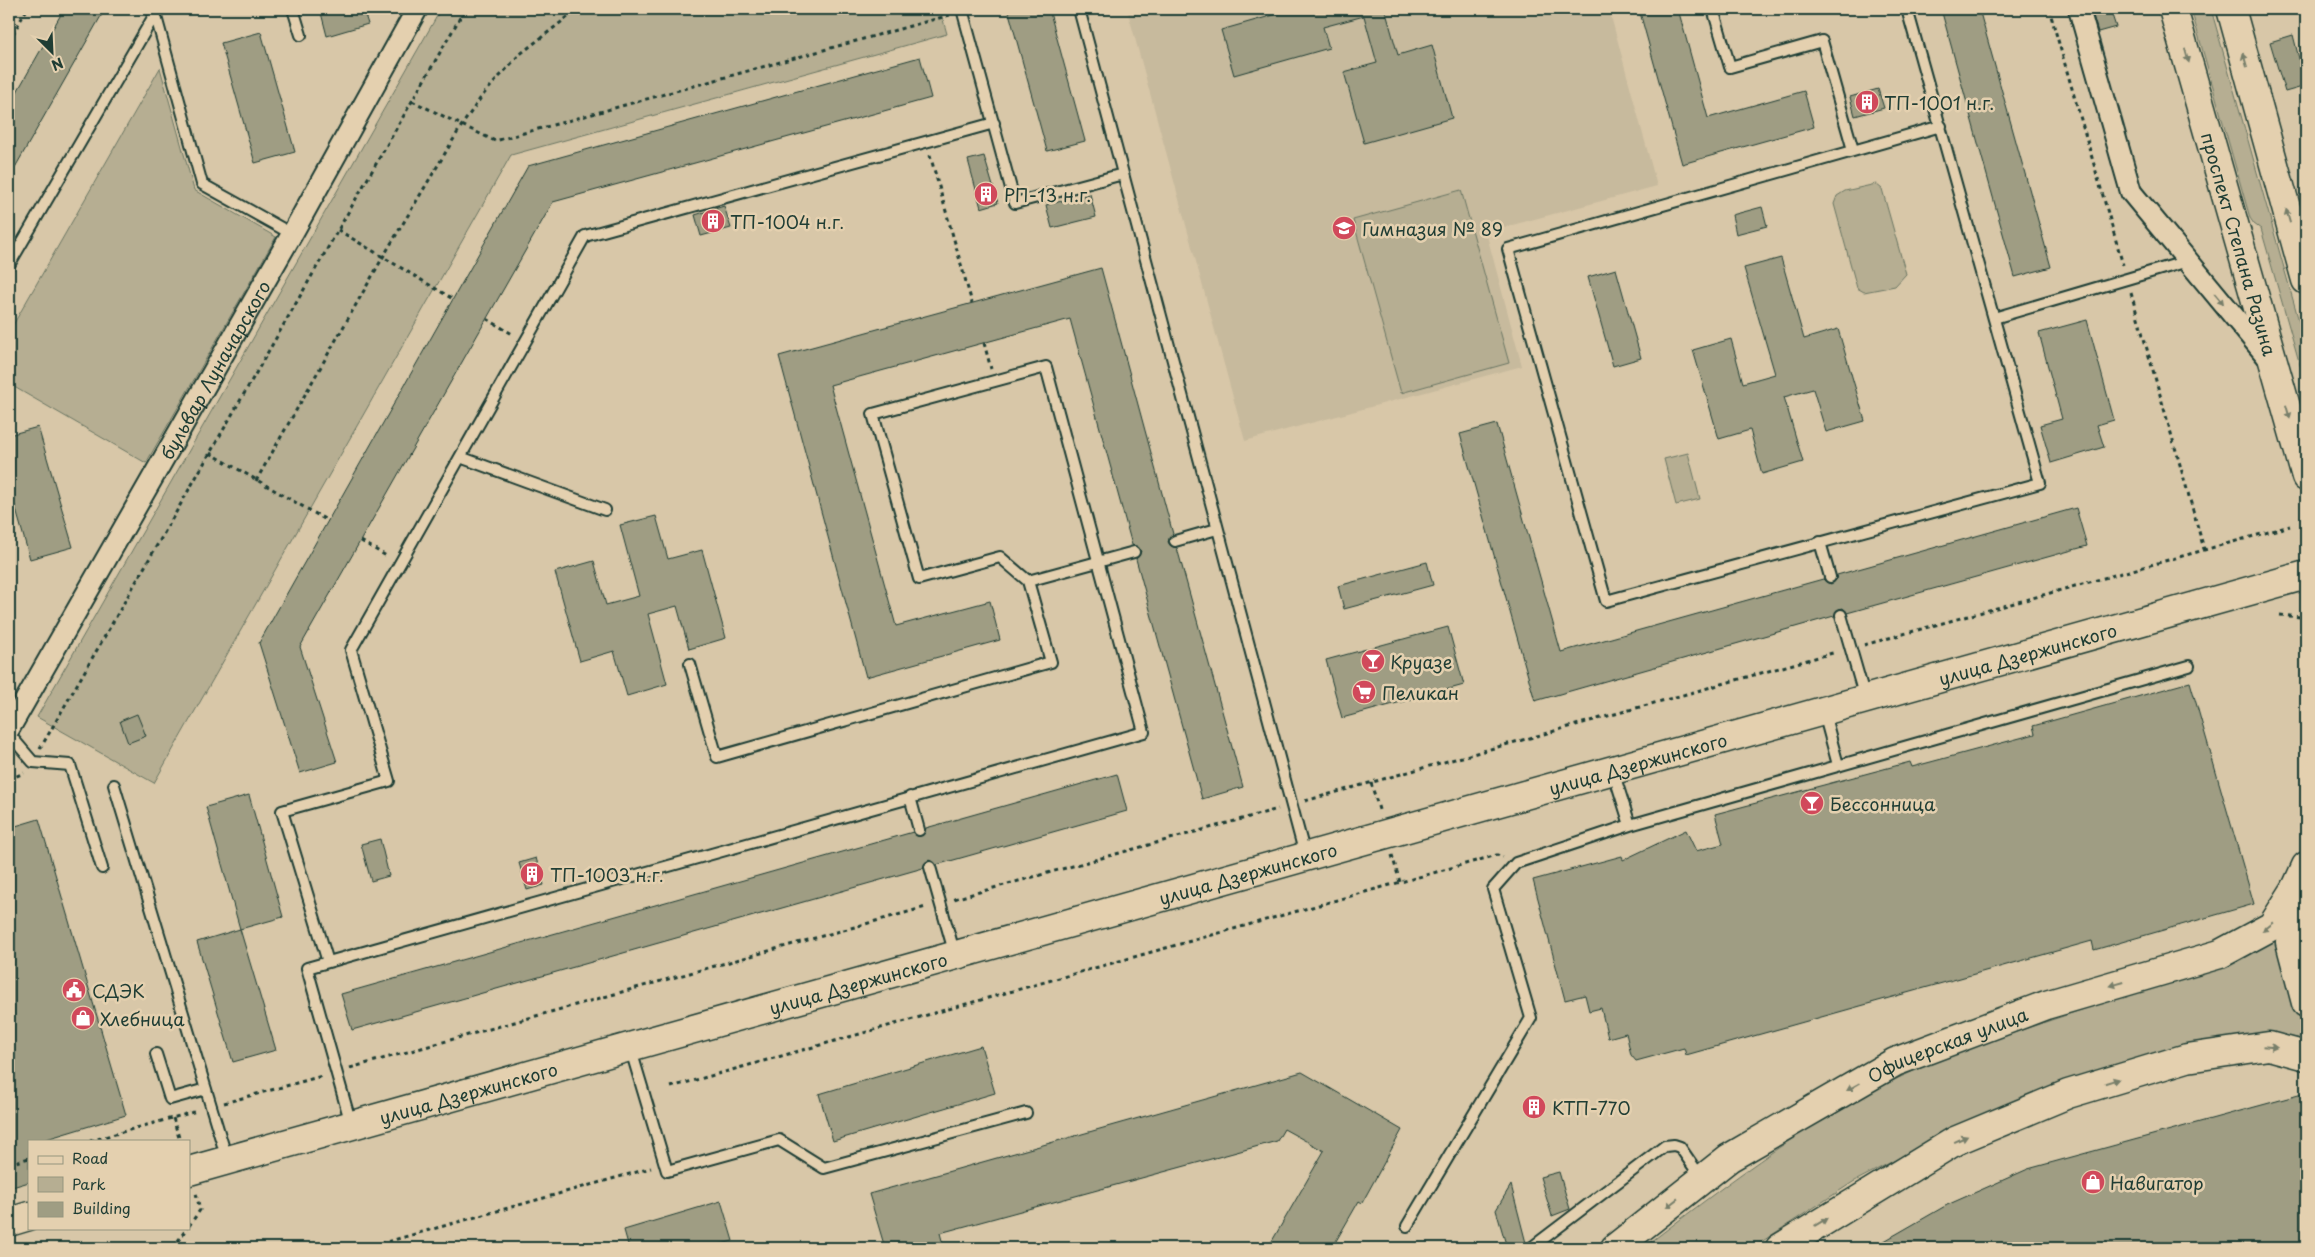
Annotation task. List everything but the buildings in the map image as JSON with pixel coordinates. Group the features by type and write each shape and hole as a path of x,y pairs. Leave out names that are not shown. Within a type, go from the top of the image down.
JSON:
{"main road":[{"name":"проспект Степана Разина","path":"2173,9 2306,477"},
{"path":"2230,9 2306,280"},
{"name":"улица Дзержинского","path":"190,1171 2306,574"},
{"path":"2301,877 2290,942 2306,1003"},
{"name":"Офицерская улица","path":"1615,1248 1729,1158 1895,1062 2046,1005 2220,954 2272,926 2301,877"},
{"path":"1780,1248 1955,1141 2068,1094 2187,1058 2269,1046 2306,1056"},
{"path":"9,1222 28,1216"}],"street":[{"name":"бульвар Луначарского","path":"9,729 292,234 417,9"},
{"path":"2079,9 2131,192 2274,365"}],"lane":[{"path":"293,9 301,35"},
{"path":"1079,9 1305,856"},
{"path":"1713,9 1730,67 1822,41 1853,150"},
{"path":"1907,9 1941,126 2040,483 1606,601 1508,249 1941,126"},
{"path":"963,10 1015,203 1123,174"},
{"path":"156,11 202,184 292,234"},
{"path":"9,265 156,11"},
{"path":"328,962 282,811 389,781 351,650 585,236 994,124"},
{"path":"1994,318 2188,261"},
{"path":"351,1125 307,968 1144,732 1046,367 874,414 919,579 1000,557 1028,581 1051,662 717,757 690,664"},
{"path":"460,457 605,510"},
{"path":"1175,541 1217,529"},
{"path":"1820,542 1830,577"},
{"path":"1028,581 1134,552"},
{"path":"1841,615 1865,699"},
{"path":"1407,1226 1532,1018 1493,889 1516,863 1630,825 2189,666"},
{"path":"1824,710 1838,765"},
{"path":"9,734 33,762 70,766 102,868"},
{"path":"1613,770 1630,825"},
{"path":"114,785 228,1160"},
{"path":"910,797 919,830"},
{"path":"930,867 955,955"},
{"path":"630,1046 667,1171 779,1140 824,1168 1026,1113"},
{"path":"156,1054 170,1099 206,1088"},
{"path":"1531,1248 1665,1146 1674,1145 1680,1147 1702,1180"}],"path":[{"path":"9,41 27,9"},
{"path":"33,762 465,9"},
{"path":"256,481 382,256 462,125 482,96 519,55 578,9"},
{"path":"412,101 495,141 963,10"},
{"path":"926,142 972,303"},
{"path":"338,230 453,299"},
{"path":"487,319 525,342"},
{"path":"984,343 995,381"},
{"path":"210,453 328,521"},
{"path":"94,1140 2290,526"},
{"path":"361,541 400,564"},
{"path":"2280,615 2301,617 2306,635"},
{"path":"671,1086 1497,855"},
{"path":"172,1118 180,1140"},
{"path":"9,1164 28,1158"},
{"path":"365,1248 652,1168"},
{"path":"190,1175 200,1210 190,1224"},
{"path":"173,1248 186,1230"}],"shaded area":[{"name":"Гимназия № 89","path":"1127,9 1609,9 1657,186 1486,232 1522,366 1245,441"}],"green space":[{"path":"441,9 940,9 947,34 511,155 154,783 37,717"},
{"path":"2191,9 2211,9 2306,346 2306,386 2261,229 2250,218"},
{"path":"160,68 194,190 276,237 146,463 9,384 9,332"},
{"path":"1876,184 1882,189 1906,274 1895,286 1864,292 1857,288 1834,204 1837,196 1845,191"},
{"path":"1461,190 1509,363 1401,393 1353,220"},
{"path":"1688,453 1700,499 1676,505 1664,459"},
{"path":"2279,934 2296,1004 2306,1024 2306,1044 2298,1038 2278,1035 1922,1146 1853,1182 1752,1248 1643,1248 1730,1182 1790,1140 1884,1085 1942,1059 2141,989"}],"place":[{"name":"ТП-1001 н.г.","path":"1867,102"},
{"name":"РП-13 н.г.","path":"986,194"},
{"name":"ТП-1004 н.г.","path":"713,221"},
{"name":"Гимназия № 89","path":"1344,228"},
{"name":"Круазе","path":"1373,661"},
{"name":"Пеликан","path":"1364,692"},
{"name":"Бессонница","path":"1812,803"},
{"name":"ТП-1003 н.г.","path":"532,874"},
{"name":"СДЭК","path":"74,990"},
{"name":"Хлебница","path":"83,1018"},
{"name":"КТП-770","path":"1534,1107"},
{"name":"Навигатор","path":"2093,1182"}]}
